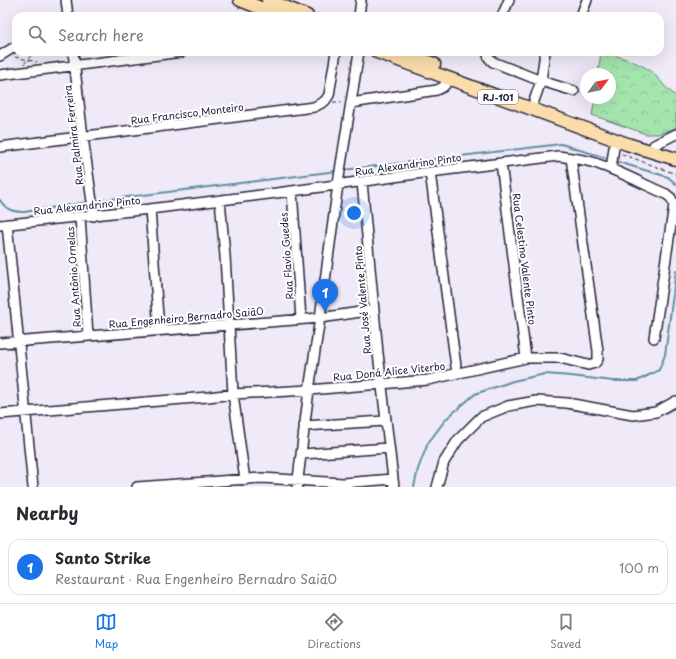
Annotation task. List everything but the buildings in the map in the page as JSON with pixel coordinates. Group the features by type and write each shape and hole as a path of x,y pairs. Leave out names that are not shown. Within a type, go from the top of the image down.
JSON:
{"main road":[{"path":"240,0 271,12"},
{"path":"268,0 297,12"},
{"name":"RJ-101","path":"388,56 450,79 614,146 676,159"},
{"name":"RJ-101","path":"413,56 612,131 676,151"}],"street":[{"path":"66,0 68,12"},
{"path":"360,12 361,0"},
{"path":"504,12 509,0"},
{"path":"582,12 587,0"},
{"path":"2,55 12,49"},
{"name":"Rua Palmira Ferreira","path":"75,56 83,137 94,216"},
{"path":"0,75 142,56"},
{"path":"326,101 330,92 335,56"},
{"path":"297,483 338,181 358,56"},
{"path":"488,56 493,62 541,81 574,91"},
{"path":"534,101 541,81 544,56"},
{"path":"351,103 437,90 443,87 450,79"},
{"name":"Rua Francisco Monteiro","path":"0,147 308,108 326,101"},
{"path":"654,145 676,134"},
{"path":"611,169 614,146"},
{"name":"Rua Alexandrino Pinto","path":"4,225 94,216 292,191 338,181 362,182 558,156 571,158 597,163 666,194 671,198 674,205 654,338"},
{"name":"Rua Doná Alice Viterbo","path":"0,414 208,398 233,394 309,390 428,380 526,358 560,358 588,365 595,363 598,359 598,351 571,158"},
{"name":"Rua Celestino Valente Pinto","path":"501,164 526,358"},
{"path":"430,172 457,374"},
{"name":"Rua José Valente Pinto","path":"362,182 381,384 393,483"},
{"name":"Rua Flavio Guedes","path":"292,191 301,319"},
{"path":"220,200 225,256 233,394 245,480"},
{"path":"150,209 159,330"},
{"name":"Rua Antônio Ornelas","path":"80,217 88,336"},
{"path":"4,225 19,341 33,487"},
{"name":"Rua Engenheiro Bernadro Saiā0","path":"0,343 320,318 374,310"},
{"path":"437,487 444,462 458,440 482,418 508,406 536,401 567,403 633,415 656,412 676,401"},
{"path":"304,426 385,421"},
{"path":"302,454 388,448"},
{"path":"137,487 279,478 297,483 393,483"}],"path":[{"path":"2,55 40,63"},
{"path":"18,73 31,56"},
{"path":"326,101 351,103"},
{"path":"614,146 676,174"}],"green space":[{"path":"600,56 616,56 644,67 653,73 676,96 676,128 658,134 646,134 592,115 594,104 616,104 616,68 599,68"}],"waterway":[{"path":"343,170 561,144 606,158"},
{"path":"618,162 668,177 676,184"},
{"path":"95,201 337,171"},
{"path":"0,200 10,210 16,212 89,202"},
{"path":"414,487 418,469 428,443 446,419 475,394 513,381 545,374 613,381 637,381 659,370 665,355 676,271"}],"place":[{"name":"Santo Strike","path":"325,312"}]}
